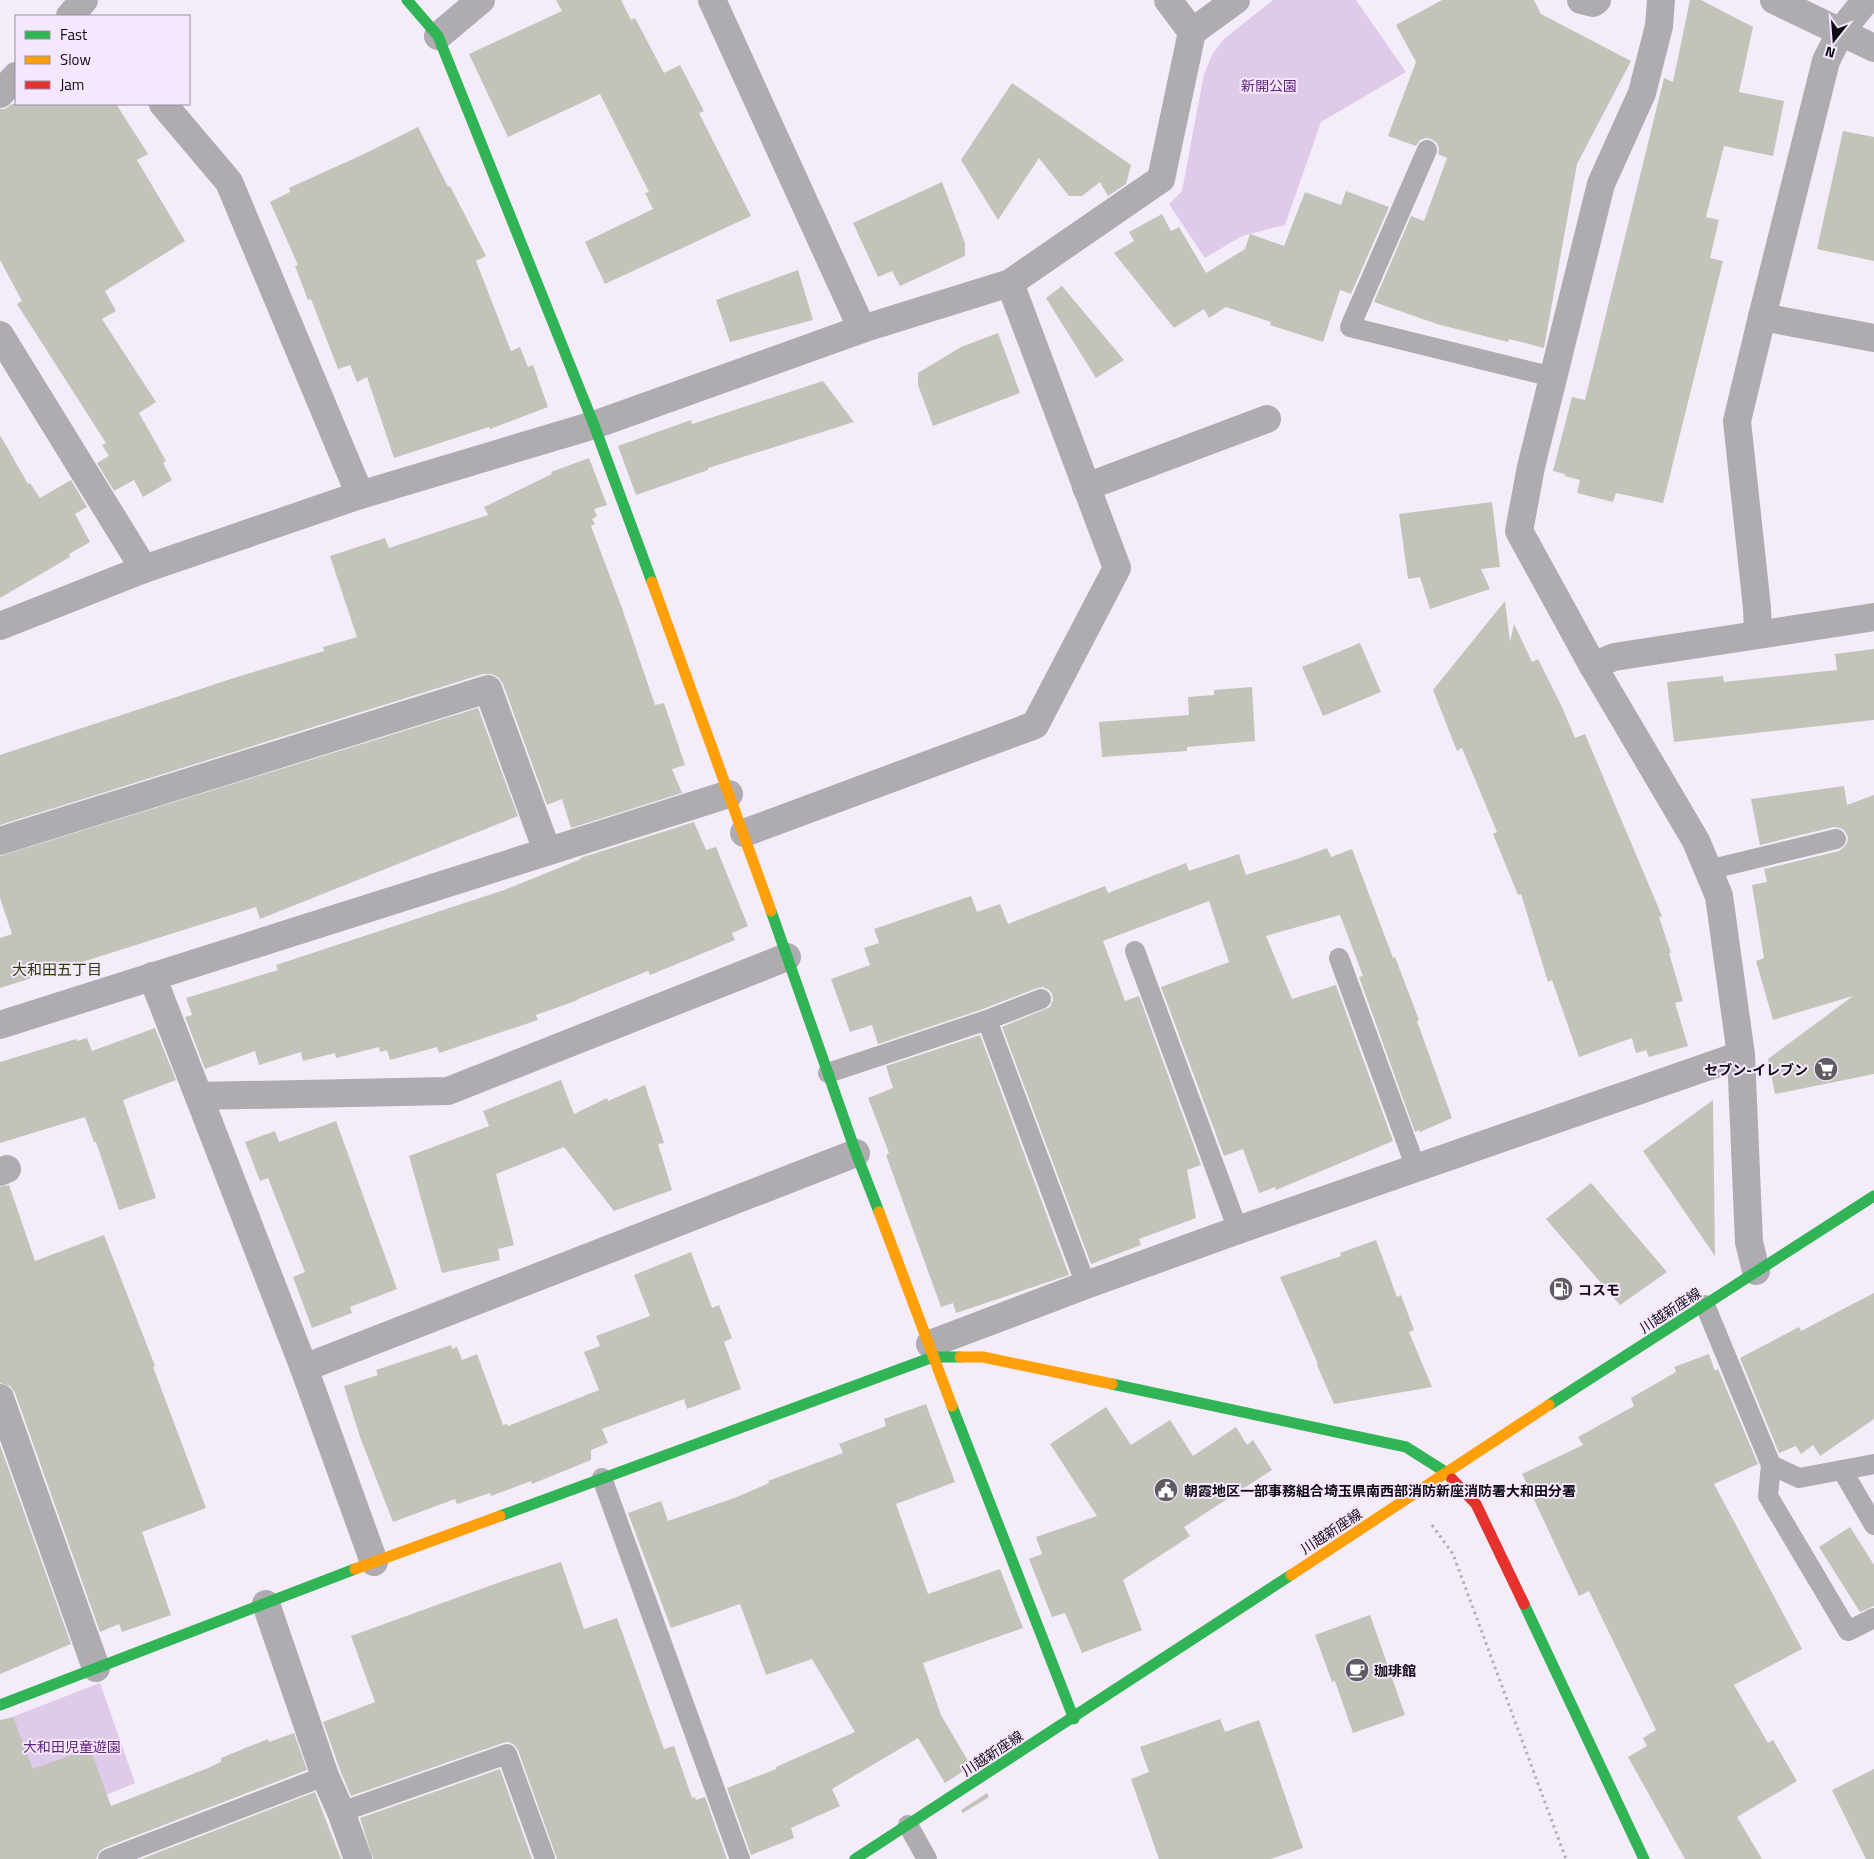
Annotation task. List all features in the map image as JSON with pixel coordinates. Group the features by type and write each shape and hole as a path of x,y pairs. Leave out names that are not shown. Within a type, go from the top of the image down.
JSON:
{"street":[{"path":"407,0 438,36 594,425 744,833 856,1153 1074,1719"},
{"path":"438,36 481,0"},
{"path":"712,0 862,329"},
{"path":"1168,0 1192,32"},
{"path":"0,626 144,569 360,495 594,425 862,329 1010,282 1161,179 1192,32 1236,0"},
{"path":"1581,0 1593,3 1597,0"},
{"path":"1661,0 1659,26 1642,93 1601,184 1553,378 1519,531 1593,666 1696,841 1719,896 1741,1055 1749,1242 1756,1271"},
{"path":"1774,0 1874,48"},
{"path":"1758,634 1757,608 1737,421 1826,61 1841,32 1866,0"},
{"path":"0,94 15,77"},
{"path":"164,105 229,182 360,495"},
{"path":"744,833 1035,725 1116,568 1010,282"},
{"path":"1762,317 1874,338"},
{"path":"0,335 144,569"},
{"path":"1086,487 1267,419"},
{"path":"1593,666 1614,657 1874,617"},
{"path":"0,841 488,689 547,851"},
{"path":"0,1024 729,794"},
{"path":"198,1096 448,1091 787,957"},
{"path":"152,976 304,1368 374,1562"},
{"path":"0,1705 374,1562 602,1478 931,1350 1086,1284 1741,1055"},
{"path":"304,1368 856,1153"},
{"name":"川越新座線","path":"855,1859 1074,1719 1410,1497 1874,1196"},
{"path":"931,1350 983,1356 1406,1447 1447,1473 1476,1504 1644,1859"},
{"path":"0,1398 96,1668"},
{"path":"266,1604 325,1776 342,1812 358,1859"}],"lane":[{"path":"1427,150 1350,327 1553,378"},
{"path":"1708,870 1836,839"},
{"path":"1135,951 1238,1230"},
{"path":"1340,958 1416,1168"},
{"path":"828,1073 987,1020 1041,999"},
{"path":"987,1020 1086,1284"},
{"path":"1705,1305 1771,1465 1768,1496 1848,1631 1874,1618"},
{"path":"1771,1465 1798,1478 1874,1464"},
{"path":"1842,1470 1874,1525"},
{"path":"602,1478 740,1859"},
{"path":"342,1812 507,1754 545,1859"},
{"path":"108,1859 325,1776"},
{"path":"908,1825 927,1859"}],"path":[{"path":"1410,1497 1453,1554 1566,1859"}],"green space":[{"name":"新開公園","path":"1273,0 1356,0 1406,72 1321,122 1285,225 1242,236 1205,258 1169,204 1182,191 1204,74 1213,53 1224,39"},
{"name":"大和田児童遊園","path":"100,1683 135,1783 51,1818 12,1717"}],"building":[{"path":"556,0 621,0 631,20 635,18 664,73 680,65 704,111 699,113 751,216 605,284 585,242 653,209 645,193 649,192 600,94 508,137 469,54 562,11"},
{"path":"1442,0 1534,0 1541,14 1631,61 1577,164 1544,348 1509,339 1508,342 1437,324 1374,302 1411,216 1424,221 1447,158 1438,154 1437,143 1431,139 1420,140 1416,146 1388,136 1416,62 1396,25"},
{"path":"1690,0 1701,0 1753,27 1739,92 1784,101 1773,156 1724,146 1706,217 1719,220 1710,258 1723,261 1663,503 1616,493 1613,502 1577,493 1580,480 1553,471 1572,397 1585,400 1664,78 1673,82"},
{"path":"1012,83 1131,165 1126,184 1108,196 1100,182 1082,196 1069,196 1039,158 998,220 961,160"},
{"path":"12,104 117,105 148,154 137,160 185,241 105,291 116,311 102,319 156,402 139,413 166,461 163,463 172,480 143,497 134,480 114,491 97,463 109,456 102,445 106,443 17,304 22,301 0,260 0,109 5,109"},
{"path":"418,127 486,256 476,261 511,351 520,347 528,367 533,365 548,407 490,429 489,427 394,458 367,377 357,382 350,365 338,369 311,299 308,300 295,266 298,265 270,202 290,192 289,188"},
{"path":"1843,131 1874,137 1874,261 1817,249"},
{"path":"942,182 965,243 965,256 900,286 892,271 878,277 853,223"},
{"path":"1346,191 1389,207 1351,294 1340,290 1323,342 1270,325 1271,322 1226,307 1209,318 1204,309 1174,328 1114,253 1134,241 1129,232 1162,214 1171,231 1179,227 1206,273 1245,249 1250,234 1284,246 1305,192 1341,205"},
{"path":"798,270 813,320 730,342 716,300"},
{"path":"1062,286 1124,360 1096,378 1046,298"},
{"path":"998,333 1020,393 933,426 918,385 918,373 961,347"},
{"path":"823,381 854,422 708,468 708,470 636,495 618,446 691,420 692,424"},
{"path":"0,435 28,484 30,483 40,498 71,480 87,507 75,514 90,542 69,554 70,557 0,598"},
{"path":"589,458 607,505 594,509 597,516 592,519 595,524 591,526 623,611 655,705 664,703 685,765 672,769 682,793 571,828 562,799 547,805 503,684 498,677 491,674 483,674 0,825 0,755 240,676 324,651 323,647 357,637 330,556 385,538 389,548 488,515 484,507 552,474 551,472"},
{"path":"1492,502 1500,567 1481,569 1490,589 1430,609 1420,577 1408,579 1399,514"},
{"path":"1505,601 1510,642 1514,624 1532,662 1538,659 1575,738 1585,734 1662,916 1659,917 1671,953 1669,953 1683,1001 1675,1003 1688,1046 1649,1057 1646,1050 1636,1053 1632,1038 1579,1057 1552,980 1548,982 1521,894 1518,895 1493,834 1497,832 1462,748 1457,751 1433,690"},
{"path":"1360,643 1381,692 1323,716 1302,667"},
{"path":"1874,649 1874,720 1674,742 1667,682 1723,676 1724,682 1837,670 1835,654"},
{"path":"1252,687 1255,741 1187,747 1187,751 1102,757 1099,722 1189,715 1188,697 1214,695 1214,690"},
{"path":"478,708 518,816 260,919 256,907 0,988 0,938 12,934 0,898 0,856"},
{"path":"1844,786 1847,805 1874,795 1874,1074 1775,1094 1768,1059 1853,996 1773,1020 1756,961 1764,958 1752,885 1767,882 1764,869 1839,851 1847,843 1848,837 1844,830 1834,827 1760,845 1751,799"},
{"path":"694,822 706,850 716,847 748,926 732,933 735,940 650,975 648,971 536,1015 538,1020 439,1053 437,1047 390,1060 387,1050 380,1052 379,1047 336,1058 335,1053 303,1061 301,1052 259,1065 255,1051 205,1069 185,1017 192,1015 186,998 278,970 276,965 504,890 580,858"},
{"path":"1327,848 1331,857 1352,849 1393,958 1395,957 1419,1020 1417,1021 1452,1118 1420,1132 1419,1130 1415,1132 1359,977 1363,976 1340,915 1266,936 1292,999 1336,985 1393,1141 1276,1190 1275,1187 1259,1193 1243,1149 1224,1156 1161,987 1229,962 1209,901 1103,941 1125,1001 1139,996 1201,1165 1187,1170 1196,1218 1139,1239 1141,1245 1091,1264 1002,1027 1050,1007 1053,1000 1049,990 1043,987 1037,988 983,1009 878,1044 872,1025 850,1032 831,979 870,965 864,948 879,943 874,929 971,896 977,912 1000,904 1008,924 1105,886 1108,893 1186,863 1189,871 1239,854 1246,875"},
{"path":"155,1028 176,1080 123,1100 156,1198 119,1210 96,1142 94,1142 85,1117 0,1143 0,1062 76,1039 77,1041 87,1038 92,1051"},
{"path":"980,1035 1069,1275 956,1313 953,1303 941,1307 886,1155 889,1153 868,1098 893,1088 886,1066"},
{"path":"561,1080 574,1114 607,1098 608,1101 645,1085 664,1143 658,1144 672,1190 614,1211 564,1147 496,1174 514,1245 498,1249 500,1260 442,1273 409,1156 489,1126 483,1111"},
{"path":"1713,1100 1715,1256 1643,1151"},
{"path":"336,1121 397,1289 350,1307 352,1313 312,1328 293,1277 305,1272 268,1178 260,1181 245,1142 275,1131 279,1142"},
{"path":"1591,1183 1667,1272 1620,1305 1546,1219"},
{"path":"9,1185 35,1261 104,1235 155,1366 153,1367 206,1508 142,1532 171,1615 122,1632 119,1624 100,1632 15,1393 10,1386 0,1383 0,1187"},
{"path":"1376,1240 1397,1297 1401,1295 1414,1330 1409,1332 1432,1387 1334,1404 1280,1277 1341,1256 1340,1253"},
{"path":"691,1252 712,1308 719,1305 732,1338 724,1342 741,1389 687,1409 684,1399 602,1429 608,1443 591,1450 591,1460 532,1484 531,1481 491,1496 490,1493 457,1504 455,1499 393,1522 360,1437 344,1386 378,1375 376,1370 451,1345 452,1349 457,1347 462,1360 477,1354 503,1425 507,1424 508,1426 599,1390 584,1352 600,1346 596,1336 650,1316 634,1275"},
{"path":"1874,1293 1874,1419 1820,1456 1813,1445 1801,1454 1796,1446 1779,1453 1740,1358 1799,1327 1801,1331"},
{"path":"1709,1354 1715,1371 1718,1369 1758,1464 1714,1484 1802,1649 1734,1685 1768,1743 1773,1740 1797,1781 1737,1817 1762,1859 1685,1859 1628,1757 1647,1746 1643,1738 1656,1730 1589,1591 1579,1596 1522,1474 1583,1445 1578,1437 1634,1406 1631,1398 1676,1372 1674,1367"},
{"path":"926,1404 955,1482 896,1504 928,1594 1000,1569 1023,1628 923,1663 941,1715 971,1766 945,1783 918,1738 832,1789 840,1806 791,1828 794,1838 751,1855 727,1788 776,1769 776,1767 855,1732 812,1659 766,1675 740,1604 671,1628 628,1513 661,1501 668,1521 737,1497 769,1483 768,1481 843,1453 839,1444 886,1426 884,1419"},
{"path":"1106,1407 1131,1445 1170,1420 1193,1456 1236,1427 1247,1445 1253,1440 1272,1470 1184,1527 1190,1536 1123,1580 1142,1630 1082,1653 1065,1613 1052,1617 1029,1559 1042,1554 1036,1537 1097,1516 1050,1444"},
{"path":"0,1445 71,1644 0,1674"},
{"path":"1850,1527 1874,1565 1874,1606 1860,1612 1819,1547"},
{"path":"561,1562 584,1629 617,1618 664,1749 674,1746 692,1798 695,1797 696,1800 705,1797 727,1859 557,1859 518,1750 509,1742 351,1796 323,1722 375,1702 351,1636"},
{"path":"1370,1615 1405,1715 1353,1733 1335,1681 1332,1682 1315,1635"},
{"path":"13,1717 33,1769 90,1748 111,1806 208,1768 221,1762 221,1758 268,1739 269,1742 294,1733 307,1770 104,1848 99,1852 96,1859 0,1859 0,1720"},
{"path":"1220,1719 1225,1732 1259,1720 1303,1848 1271,1859 1159,1859 1131,1779 1149,1772 1140,1747"},
{"path":"500,1769 532,1859 373,1859 360,1818"},
{"path":"1874,1769 1874,1859 1866,1859 1832,1790"},
{"path":"315,1792 341,1859 141,1859"},
{"path":"987,1793 989,1797 963,1813 961,1810"}],"traffic: fast":[{"path":"407,0 438,36 594,425 652,582"},
{"path":"771,911 856,1153 879,1212"},
{"path":"1549,1405 1874,1196"},
{"path":"500,1516 933,1357 960,1357"},
{"path":"1112,1384 1406,1447 1447,1473 1452,1479"},
{"path":"952,1406 1074,1719"},
{"path":"0,1705 355,1569"},
{"path":"855,1859 1291,1575"},
{"path":"1524,1604 1644,1859"}],"traffic: slow":[{"path":"652,582 771,911"},
{"path":"879,1212 952,1406"},
{"path":"960,1357 983,1357 1112,1384"},
{"path":"1291,1575 1549,1405"},
{"path":"355,1569 500,1516"}],"traffic: jam":[{"path":"1452,1479 1476,1504 1524,1604"}],"place":[{"name":"セブン-イレブン","path":"1826,1069"},
{"name":"コスモ","path":"1561,1289"},
{"name":"朝霞地区一部事務組合埼玉県南西部消防新座消防署大和田分署","path":"1166,1490"},
{"name":"珈琲館","path":"1357,1670"}],"district":[{"name":"大和田五丁目","path":"57,969"}]}
